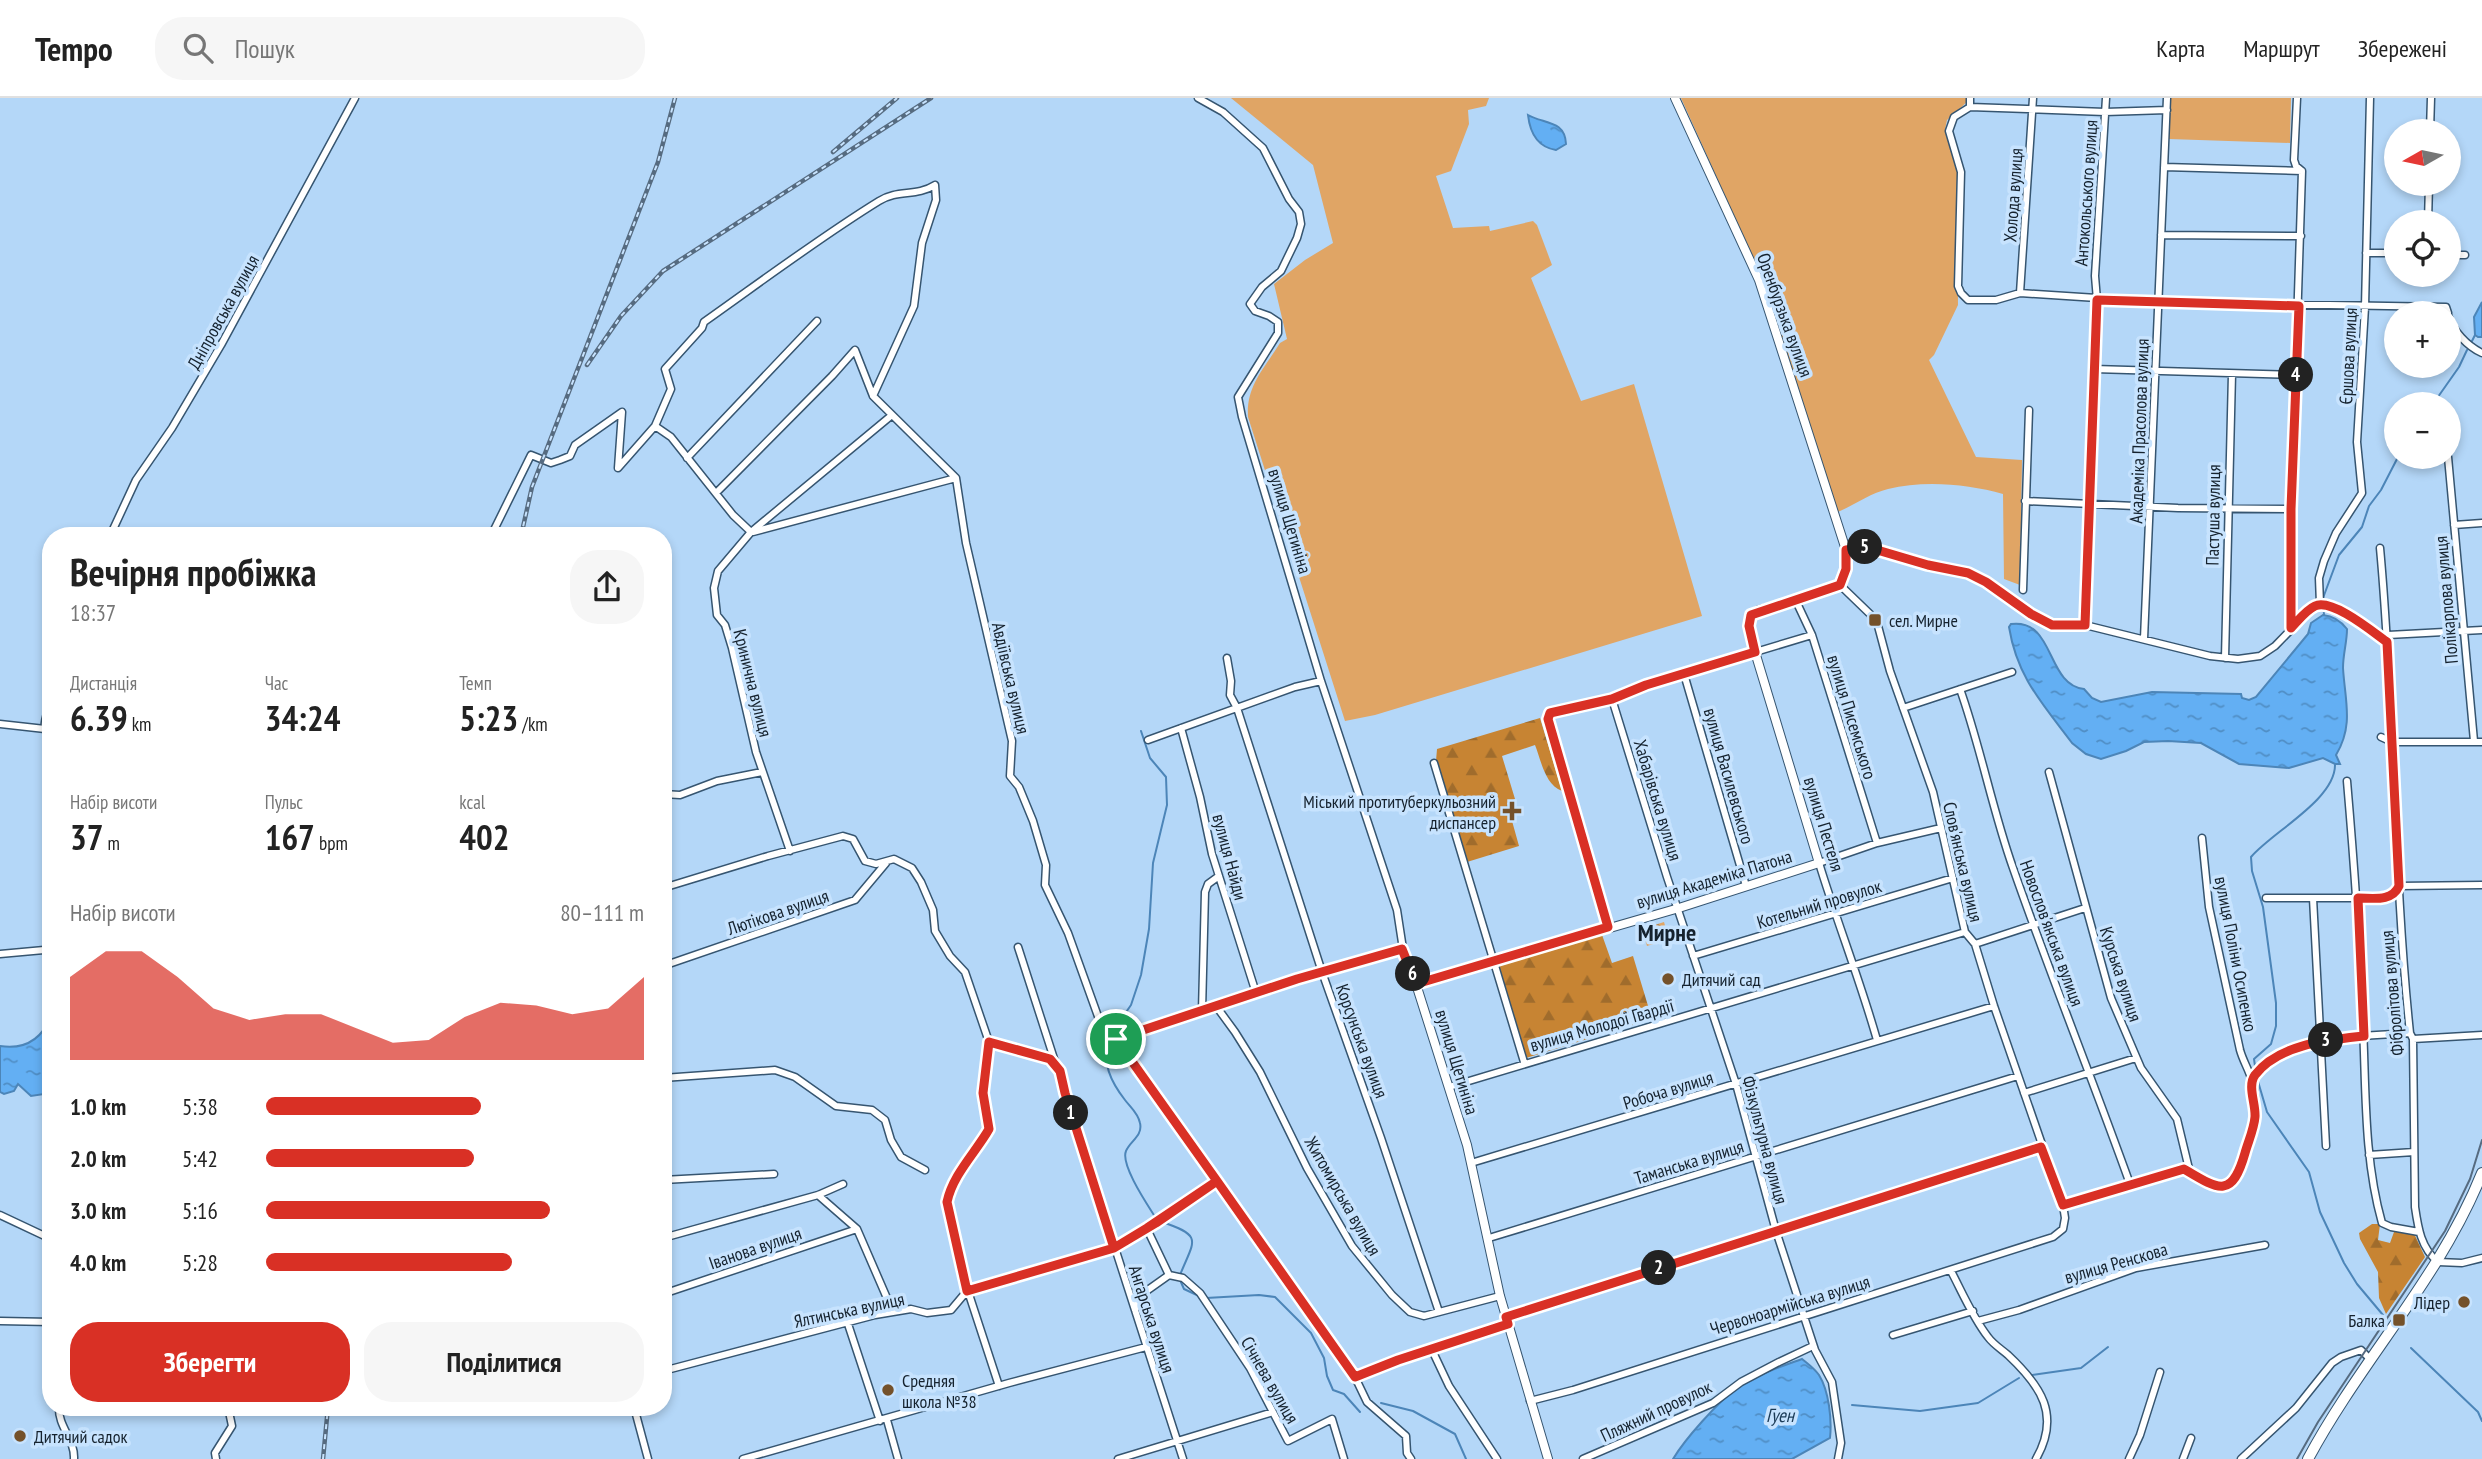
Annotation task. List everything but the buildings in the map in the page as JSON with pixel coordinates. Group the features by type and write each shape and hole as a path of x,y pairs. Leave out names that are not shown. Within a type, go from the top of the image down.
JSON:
{"main road":[{"path":"2308,1459 2339,1406 2438,1262 2482,1173"}],"street":[{"name":"Дніпровська вулиця","path":"114,527 136,480 172,428 222,345 355,98"},
{"name":"вулиця Щетиніна","path":"1198,98 1223,112 1262,148 1298,212 1301,224 1297,238 1281,271 1262,287 1250,303 1255,311 1278,322 1278,333 1238,397 1321,681 1397,910 1402,949 1449,1087 1471,1163 1500,1296 1548,1459"},
{"name":"Оренбурзька вулиця","path":"1675,98 1759,280 1846,550"},
{"path":"1970,98 1970,107"},
{"name":"Холода вулиця","path":"2021,293 2032,98"},
{"name":"Антокольського вулиця","path":"2085,625 2097,300 2095,276 2106,98"},
{"name":"Академіка Прасолова вулиця","path":"2144,639 2167,98"},
{"path":"2297,98 2294,160 2302,171"},
{"name":"Єршова вулиця","path":"2324,605 2319,578 2324,561 2336,533 2361,493 2357,442 2365,307 2370,98"},
{"path":"2430,119 2431,98"},
{"path":"2166,110 2105,113 1970,107 1954,117 1949,131 1961,172 1958,286 1961,293 1968,300 1996,300 2021,293 2097,300 2384,308"},
{"path":"2164,167 2302,171"},
{"path":"2291,628 2291,509 2302,171"},
{"path":"495,527 531,455 551,463 570,456 575,445 622,412 618,468 654,426 671,389 666,369 702,328 704,322 882,199 900,193 923,192 935,184 936,200 922,243 914,306 873,396"},
{"path":"2161,235 2301,236"},
{"path":"2366,253 2384,253"},
{"path":"687,458 817,321"},
{"path":"2461,337 2472,348 2482,353"},
{"path":"716,493 855,350 873,396 956,478"},
{"path":"2095,369 2296,375"},
{"name":"Пастуша вулиця","path":"2225,658 2232,374"},
{"path":"2023,590 2029,411"},
{"name":"Кринична вулиця","path":"790,851 755,752 732,648 725,625 717,615 714,588 718,571 751,532 892,415"},
{"path":"654,426 671,436 751,532 956,478"},
{"name":"Полікарпова вулиця","path":"2449,469 2474,741"},
{"name":"Авдіївська вулиця","path":"956,478 966,543 1012,741 1010,776 1019,788 1032,821 1046,864 1045,885 1068,933 1104,1033 1116,1039"},
{"path":"2025,501 2151,507 2291,509"},
{"path":"2454,525 2482,523"},
{"path":"1796,601 1840,585 1846,569 1846,550 1867,547 1928,565 1968,573 2052,625 2085,625 2193,654 2251,659 2260,656 2275,646 2314,606 2324,605 2342,612 2388,639 2482,631"},
{"name":"Фібролітова вулиця","path":"2380,548 2388,639 2398,888 2411,1036 2415,1207 2419,1232 2426,1249 2438,1262"},
{"name":"Слов'янська вулиця","path":"1840,585 1875,620 1929,780 1965,932 1975,944 2041,1147 2063,1205 2064,1224 2059,1234"},
{"name":"вулиця Пестеля","path":"1796,601 1759,610 1751,615 1749,626 1835,915 1877,1040"},
{"name":"вулиця Писемського","path":"1796,601 1812,635 1877,843"},
{"path":"1608,927 1548,719 1550,713 1612,699 1646,685 1812,635"},
{"name":"Корсунська вулиця","path":"1227,658 1231,681 1230,695 1237,708 1322,972 1439,1312"},
{"path":"1903,708 2012,673"},
{"name":"вулиця Василевського","path":"1684,674 1746,886"},
{"path":"1148,740 1295,687 1321,681"},
{"name":"Новослов'янська вулиця","path":"1959,689 1981,753 2012,867 2130,1184"},
{"name":"Хабарівська вулиця","path":"1612,699 1679,908"},
{"path":"0,724 42,729"},
{"name":"вулиця Найди","path":"1181,728 1219,876 1256,993"},
{"path":"2381,737 2392,742 2482,742"},
{"path":"1434,763 1524,1062"},
{"path":"672,795 680,795 717,781 762,772"},
{"name":"Курська вулиця","path":"2049,772 2111,998 2136,1058 2177,1119 2190,1173"},
{"path":"2347,780 2358,898 2370,1155 2382,1223 2419,1232"},
{"name":"вулиця Академіка Патона","path":"1416,984 1679,908 1877,843 1941,828"},
{"path":"672,885 843,836 853,839 865,861 876,864 894,859 912,868 933,910 935,931 950,956 965,972 989,1042 983,1093 989,1129 949,1193 947,1202 967,1291 999,1386"},
{"name":"вулиця Поліни Осипенко","path":"2063,1205 2184,1169 2214,1185 2234,1182 2239,1173 2255,1118 2254,1077 2245,1069 2240,1050 2209,907 2202,838"},
{"name":"Лютікова вулиця","path":"672,963 855,900 887,862"},
{"path":"1202,1011 1205,892 1208,884 1219,876"},
{"name":"Котельний провулок","path":"1693,956 1953,878"},
{"path":"2266,898 2389,897 2398,888 2482,886"},
{"path":"2313,898 2326,1146"},
{"name":"Фізкультурна вулиця","path":"1679,908 1736,1084 1776,1231 1814,1346 1834,1391 1842,1448 1838,1459"},
{"path":"1975,944 2085,908"},
{"name":"вулиця Молодої Гвардії","path":"1449,1087 1524,1062 1543,1059 1965,932"},
{"name":"Ангарська вулиця","path":"1018,947 1183,1459"},
{"path":"1402,949 1116,1039 1355,1377 1367,1402 1406,1436 1407,1453 1411,1459"},
{"path":"0,954 42,950"},
{"name":"Житомирська вулиця","path":"1216,1006 1236,1032 1260,1072 1307,1168 1361,1258 1392,1295 1410,1312 1424,1316 1500,1296"},
{"name":"Робоча вулиця","path":"1471,1163 1994,1006"},
{"path":"2254,1077 2279,1056 2321,1041 2364,1036 2482,1035"},
{"path":"989,1042 1050,1059 1060,1071"},
{"path":"2024,1093 2136,1058"},
{"path":"672,1077 775,1070 795,1077 836,1106 872,1110 885,1120 891,1140 901,1157 925,1170"},
{"name":"Таманська вулиця","path":"1489,1238 2018,1076"},
{"path":"1355,1377 1507,1321 1776,1231 2041,1147"},
{"path":"2370,1155 2414,1152"},
{"path":"672,1180 774,1174"},
{"name":"Ялтинська вулиця","path":"672,1369 847,1321 911,1309 927,1313 951,1310 967,1291 1114,1248 1217,1181"},
{"path":"672,1236 818,1195 843,1184"},
{"path":"818,1195 857,1229 893,1312"},
{"path":"0,1215 42,1236"},
{"path":"1135,1310 1145,1292 1172,1276 1147,1228"},
{"name":"Іванова вулиця","path":"672,1291 857,1229"},
{"name":"Червоноармійська вулиця","path":"1530,1401 1573,1390 1804,1314 1951,1271 2059,1234"},
{"name":"вулиця Ренскова","path":"1978,1321 2019,1310 2136,1268 2265,1245"},
{"path":"2438,1262 2462,1263 2482,1258"},
{"path":"1951,1271 1989,1339 2024,1371 2044,1398 2048,1418 2045,1440 2036,1459"},
{"name":"Січнева вулиця","path":"1172,1276 1183,1278 1207,1302 1250,1368 1288,1441 1332,1419 1345,1459"},
{"path":"1893,1335 1973,1311"},
{"path":"0,1321 42,1322"},
{"path":"847,1321 898,1459"},
{"name":"Пляжний провулок","path":"1583,1459 1713,1403 1741,1382 1814,1346"},
{"path":"743,1459 1146,1347"},
{"path":"1432,1350 1450,1386 1497,1459"},
{"path":"2243,1457 2296,1408 2337,1359 2361,1350 2371,1360"},
{"path":"2129,1459 2140,1435 2160,1372"},
{"path":"1118,1459 1273,1412"},
{"path":"60,1416 72,1441 74,1459"},
{"path":"216,1459 215,1453 232,1426 230,1416"},
{"path":"636,1416 648,1459"},
{"path":"2183,1459 2191,1438"},
{"path":"2243,1457 2254,1459"}],"green space":[{"path":"1231,98 1489,98 1486,106 1468,110 1469,124 1451,171 1436,176 1453,228 1489,226 1490,231 1533,221 1537,225 1552,265 1531,278 1581,401 1634,384 1702,616 1375,715 1345,721 1248,417 1250,396 1257,378 1280,343 1287,339 1274,284 1333,243 1313,165"},
{"path":"1681,98 1967,98 1967,102 1947,120 1945,130 1957,167 1958,305 1929,360 1976,457 2022,460 2020,585 2004,579 2003,494 1961,486 1902,486 1869,496 1838,512 1762,278"},
{"path":"2170,98 2291,98 2290,143 2169,139"},
{"path":"1540,718 1562,791 1548,778 1535,745 1502,756 1515,799 1507,803 1519,846 1467,862 1436,761 1437,749"},
{"path":"1664,922 1669,939 1647,946 1642,929"},
{"path":"1601,932 1612,963 1633,956 1652,1019 1526,1058 1496,963"},
{"path":"2372,1224 2380,1224 2378,1240 2390,1243 2394,1232 2412,1229 2425,1257 2386,1314 2379,1298 2378,1272 2359,1233"}],"water":[{"path":"1528,115 1558,127 1565,136 1566,144 1556,150 1544,146 1533,133"},
{"path":"2482,302 2482,337 2478,337 2475,335 2474,317"},
{"path":"2323,615 2336,619 2347,629 2343,668 2347,723 2336,755 2340,764 2323,758 2289,768 2239,764 2201,743 2144,742 2101,759 2086,754 2072,743 2032,689 2018,661 2009,627 2011,624 2025,625 2036,631 2063,676 2072,685 2084,689 2092,698 2101,702 2152,692 2241,694 2242,698 2249,700 2256,697 2308,634 2311,623"},
{"path":"42,1032 42,1094 31,1096 18,1084 14,1091 4,1094 0,1092 0,1046 24,1045"},
{"name":"Гуен","path":"1802,1359 1817,1373 1825,1389 1830,1414 1830,1438 1792,1459 1673,1459 1702,1422 1736,1389 1759,1375"}],"waterway":[{"path":"2472,341 2475,335"},
{"path":"2441,392 2467,350"},
{"path":"2324,615 2323,598 2339,555 2362,527 2369,506 2392,469"},
{"path":"1111,1034 1131,1005 1141,975 1149,929 1153,863 1167,805 1166,777 1150,758 1141,731"},
{"path":"2256,1073 2254,1059 2271,1044 2276,1026 2276,1003 2263,907 2252,871 2251,857 2325,791 2335,765"},
{"path":"1109,1039 1106,1056 1109,1071 1115,1086 1136,1113 1140,1123 1138,1135 1126,1151 1127,1166 1157,1220"},
{"path":"2257,1078 2267,1112 2309,1172 2320,1212 2344,1263 2357,1284 2383,1315"},
{"path":"1162,1222 1184,1231 1192,1241 1180,1275"},
{"path":"1180,1280 1184,1289 1201,1297"},
{"path":"1206,1298 1259,1295 1275,1297 1311,1333 1324,1358 1333,1390 1344,1394 1360,1412"},
{"path":"2032,1375 2081,1368 2108,1347"},
{"path":"2411,1348 2478,1412 2482,1421"},
{"path":"1852,1405 1920,1411 1978,1403 2019,1378"},
{"path":"1381,1403 1413,1411 1455,1434 1466,1459"}],"tram line":[{"path":"2297,1459 2318,1422 2445,1231 2470,1179 2482,1140"}],"railway":[{"path":"523,527 532,487 658,162 675,98"},
{"path":"833,152 897,98"},
{"path":"587,365 621,316 663,271 931,98"},
{"path":"323,1459 327,1416"}],"place":[{"name":"сел. Мирне","path":"1875,620"},
{"name":"Міський протитуберкульозний диспансер","path":"1512,811"},
{"name":"Дитячий сад","path":"1668,979"},
{"name":"Лідер","path":"2464,1302"},
{"name":"Балка","path":"2399,1320"},
{"name":"Средняя школа №38","path":"888,1390"},
{"name":"Дитячий садок","path":"20,1436"}],"district":[{"name":"Мирне","path":"1667,932"}],"route":[{"path":"1116,1039 1217,1181 1114,1248 967,1291 947,1202 949,1193 989,1129 983,1093 989,1042 1050,1059 1060,1071 1114,1248 1147,1228 1217,1181 1355,1377 1508,1324 1506,1317 1839,1212 1911,1186 2041,1147 2063,1205 2184,1169 2214,1185 2234,1182 2255,1118 2252,1081 2258,1072 2270,1061 2291,1051 2321,1041 2364,1036 2358,898 2389,897 2394,895 2399,886 2387,642 2336,608 2320,604 2314,606 2291,628 2291,509 2299,306 2097,300 2085,625 2052,625 1968,573 1928,565 1867,547 1854,548 1846,550 1846,569 1840,585 1796,601 1759,610 1751,615 1749,632 1755,652 1646,685 1612,699 1550,713 1548,719 1608,927 1416,984 1402,949 1297,979 1116,1039"}]}
